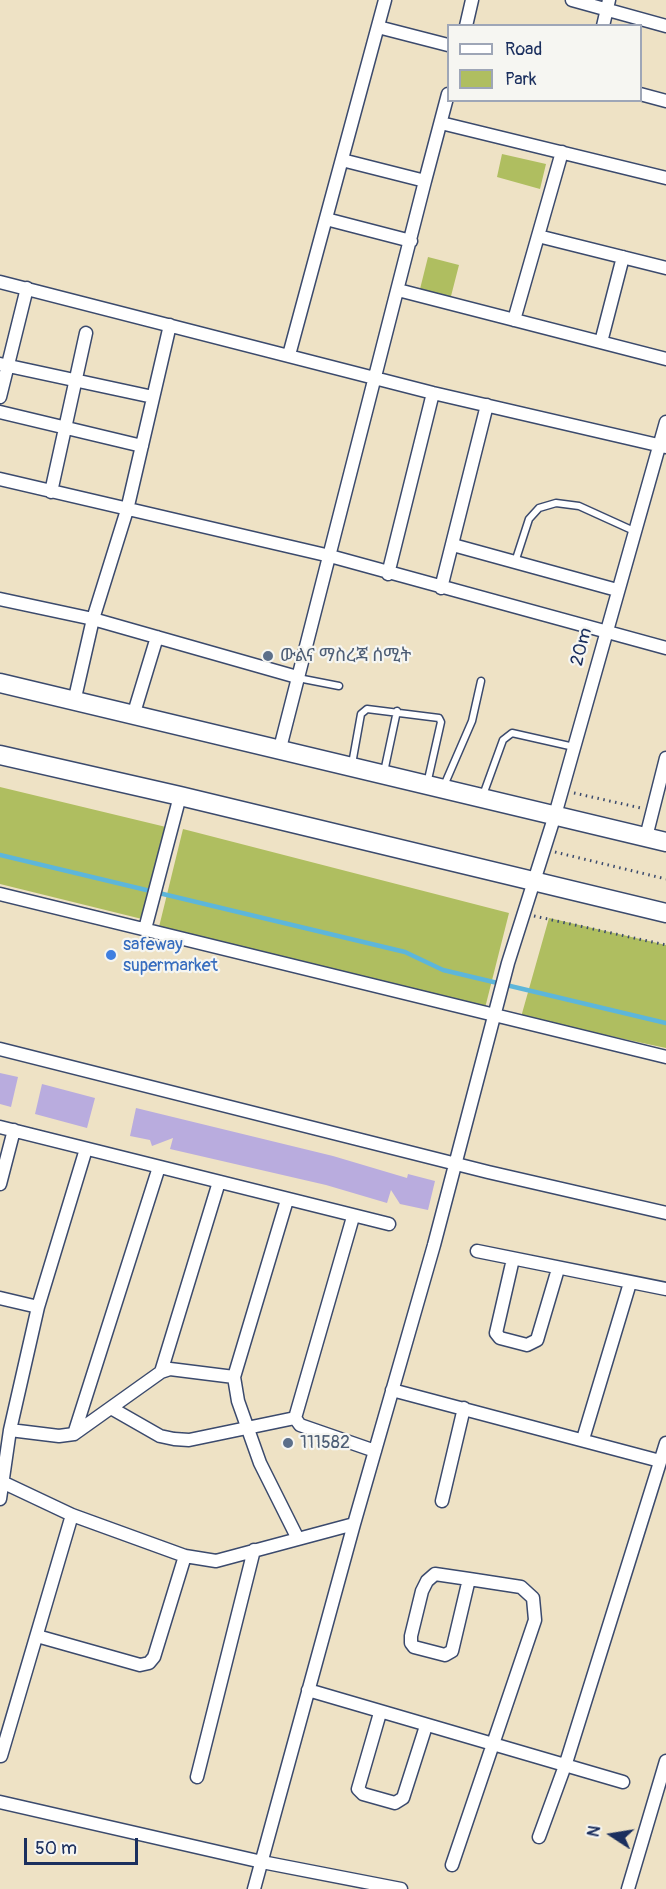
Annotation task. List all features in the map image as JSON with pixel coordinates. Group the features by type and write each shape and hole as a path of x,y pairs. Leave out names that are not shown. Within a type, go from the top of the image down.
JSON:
{"main road":[{"path":"0,684 666,842"},
{"path":"0,755 180,795 666,913"}],"street":[{"path":"289,356 385,0"},
{"path":"466,24 472,0"},
{"path":"572,0 608,5 666,26"},
{"path":"603,24 608,5"},
{"path":"378,27 447,45"},
{"path":"642,95 666,101"},
{"path":"279,752 447,98"},
{"path":"441,123 666,178"},
{"path":"514,320 562,152"},
{"path":"342,160 425,181"},
{"path":"326,219 411,241"},
{"path":"538,236 666,268"},
{"path":"601,342 622,257"},
{"path":"0,282 433,393 663,446"},
{"path":"0,398 4,365 27,288"},
{"path":"398,290 666,359"},
{"path":"74,702 93,619 127,510 170,325"},
{"path":"51,492 86,333"},
{"path":"4,365 153,397"},
{"path":"388,574 433,393"},
{"path":"441,588 487,405"},
{"path":"0,412 142,446"},
{"name":"20m","path":"254,1889 508,963 555,815 634,531 663,446 666,422"},
{"path":"0,479 330,556 388,574 666,648"},
{"path":"453,544 617,590"},
{"path":"0,598 93,619 297,677"},
{"path":"133,716 157,637"},
{"path":"646,837 666,758"},
{"path":"145,929 180,795"},
{"path":"0,894 666,1056"},
{"path":"0,1049 455,1163 666,1213"},
{"path":"0,1127 353,1217 389,1224"},
{"path":"0,1184 14,1131"},
{"path":"0,1499 10,1430 38,1307 86,1149"},
{"path":"74,1434 159,1167"},
{"path":"161,1372 219,1182"},
{"path":"287,1200 234,1377 238,1401 260,1463 298,1539"},
{"path":"295,1418 353,1217"},
{"path":"477,1251 666,1289"},
{"path":"513,1259 495,1333 500,1338 527,1345 537,1340 558,1269"},
{"path":"583,1439 630,1283"},
{"path":"0,1298 38,1307"},
{"path":"10,1430 59,1436 74,1434 161,1372 170,1369 234,1377"},
{"path":"392,1390 660,1461"},
{"path":"111,1408 160,1436 174,1440 189,1440 295,1418"},
{"path":"442,1501 464,1408"},
{"path":"295,1418 300,1425 375,1451"},
{"path":"539,1837 567,1763 666,1443"},
{"path":"2,1482 72,1515 184,1556 216,1561 354,1524"},
{"path":"1,1756 72,1515"},
{"path":"197,1777 254,1550"},
{"path":"37,1636 140,1665 149,1663 154,1657 184,1556"},
{"path":"452,1864 535,1620 533,1598 521,1587 469,1579 435,1574 427,1581 411,1636 411,1643 414,1647 445,1655 452,1651 469,1579"},
{"path":"309,1690 380,1713 567,1763 623,1782"},
{"path":"380,1713 358,1789 363,1794 395,1803 403,1798 426,1726"},
{"path":"628,1889 666,1761"},
{"path":"0,1802 262,1862 401,1889"}],"lane":[{"path":"515,562 529,519 539,508 556,502 579,506 634,531"},
{"path":"297,677 339,686"},
{"path":"435,787 472,722 481,681"},
{"path":"351,768 361,714 367,709 439,718 441,722 435,787"},
{"path":"383,775 397,711"},
{"path":"482,798 503,740 512,733 574,747"}],"path":[{"path":"561,790 653,810"},
{"path":"544,850 666,879"},
{"path":"524,914 666,945"}],"green space":[{"path":"502,154 546,164 540,189 497,177"},
{"path":"428,257 459,265 450,300 419,293"},
{"path":"0,787 166,827 142,919 0,884"},
{"path":"183,829 509,913 485,1008 159,927"},
{"path":"549,918 666,945 666,1048 521,1017"}],"building":[{"path":"0,1073 18,1077 11,1107 0,1104"},
{"path":"42,1084 95,1098 87,1128 35,1114"},
{"path":"136,1108 333,1156 407,1178 408,1174 435,1181 428,1210 400,1204 391,1190 387,1203 326,1185 170,1149 173,1138 152,1146 150,1140 130,1136"}],"waterway":[{"path":"0,855 405,952 443,970 666,1023"}],"place":[{"name":"ውልና ማስረጃ ሰሚት","path":"268,656"},
{"name":"safeway supermarket","path":"111,955"},
{"name":"111582","path":"288,1443"}]}
